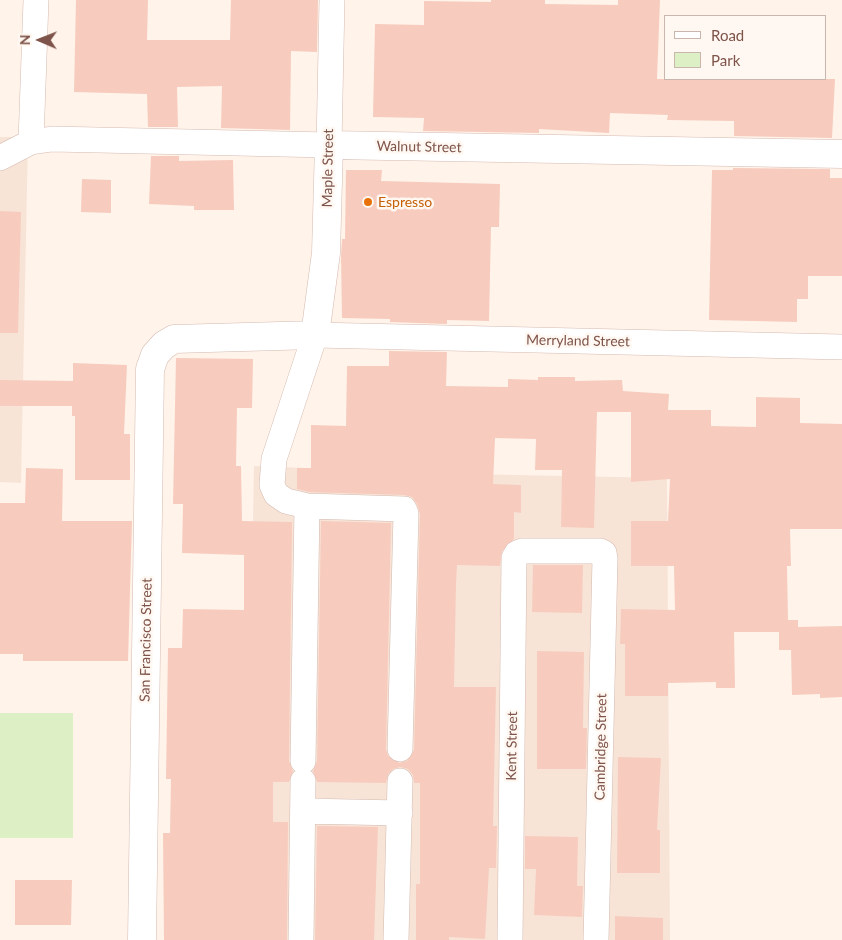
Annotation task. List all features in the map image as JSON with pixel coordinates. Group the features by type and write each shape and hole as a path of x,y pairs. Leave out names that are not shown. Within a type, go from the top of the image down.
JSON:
{"street":[{"path":"31,142 36,0"},
{"name":"Maple Street","path":"315,335 326,262 332,0"},
{"name":"Walnut Street","path":"0,158 31,142 52,139 329,146 842,154"},
{"path":"315,335 274,459 271,476 272,486 276,494 286,501 307,506 404,509 406,514 400,749"},
{"name":"San Francisco Street","path":"142,940 148,385 150,369 156,355 164,345 174,339 188,337 315,335"},
{"name":"Merryland Street","path":"315,335 842,347"},
{"path":"301,940 307,506"},
{"name":"Cambridge Street","path":"517,553 600,551 604,553 596,940"},
{"name":"Kent Street","path":"510,940 514,558 517,553"},
{"path":"396,940 400,781"},
{"path":"303,811 400,813"}],"shaded area":[{"path":"0,137 28,137 21,483 0,482"},
{"path":"254,466 465,474 667,478 670,940 245,940"}],"green space":[{"path":"0,713 73,713 73,838 0,838"}],"building":[{"path":"76,0 148,0 147,40 230,40 231,0 318,0 317,52 291,51 290,130 221,128 222,86 177,87 178,127 148,127 147,94 74,92"},
{"path":"491,0 545,0 545,4 618,5 618,0 660,0 657,79 835,79 832,138 734,136 734,121 667,120 668,115 610,113 609,133 539,129 539,133 423,131 424,118 373,117 375,24 424,25 424,1 491,2"},
{"path":"151,156 179,156 179,161 233,160 234,210 194,210 194,206 149,204"},
{"path":"733,168 830,169 830,178 842,178 842,276 808,276 808,299 797,299 797,322 709,320 712,170 733,170"},
{"path":"346,170 382,170 381,181 500,184 499,227 491,227 489,321 447,320 447,324 390,322 390,319 342,318 341,256 342,239 345,239"},
{"path":"82,179 111,180 111,213 81,212"},
{"path":"0,211 21,212 18,333 0,333"},
{"path":"389,351 447,352 446,386 508,387 508,379 538,380 538,377 575,377 575,381 622,380 623,391 669,394 668,410 711,410 711,426 756,427 756,397 800,398 800,423 842,424 842,529 790,529 791,566 787,566 788,620 798,620 798,627 842,626 842,697 820,698 820,694 792,695 791,650 779,650 779,632 734,632 735,688 716,688 716,682 668,683 668,696 625,696 625,644 620,644 621,609 675,610 674,566 631,566 631,521 668,521 670,479 631,482 631,412 597,412 594,528 561,527 562,470 535,470 536,439 495,438 493,484 521,485 521,513 514,512 514,539 502,551 500,566 457,565 456,584 454,687 496,687 493,826 497,826 496,868 489,868 485,939 449,937 449,940 416,940 416,884 420,884 420,783 414,783 413,775 408,769 400,767 393,769 388,774 386,783 317,782 313,771 317,761 321,521 391,523 386,749 388,756 399,763 407,761 414,750 420,514 417,504 412,497 404,495 309,492 297,489 297,468 311,468 311,425 346,426 347,366 389,366"},
{"path":"176,358 253,359 252,408 237,408 236,466 241,466 242,521 292,522 289,761 293,771 289,782 273,782 273,822 288,822 287,940 164,940 163,833 170,833 171,779 166,779 168,648 182,648 183,609 244,610 244,555 182,553 183,504 173,504"},
{"path":"73,363 127,365 124,434 130,434 130,480 75,480 75,416 72,416 72,406 0,406 0,380 73,381"},
{"path":"26,468 63,469 62,521 132,521 128,661 23,661 23,654 0,654 0,503 25,503"},
{"path":"533,565 583,565 582,613 532,612"},
{"path":"537,651 584,652 583,728 587,728 586,769 537,769"},
{"path":"618,757 661,758 657,830 660,830 660,873 617,873"},
{"path":"317,826 378,827 374,940 315,940"},
{"path":"525,836 578,837 577,886 583,886 582,917 534,915 536,869 525,869"},
{"path":"15,880 72,880 71,925 15,925"},
{"path":"615,916 663,918 663,940 615,940"}],"place":[{"name":"Espresso","path":"368,202"}]}
